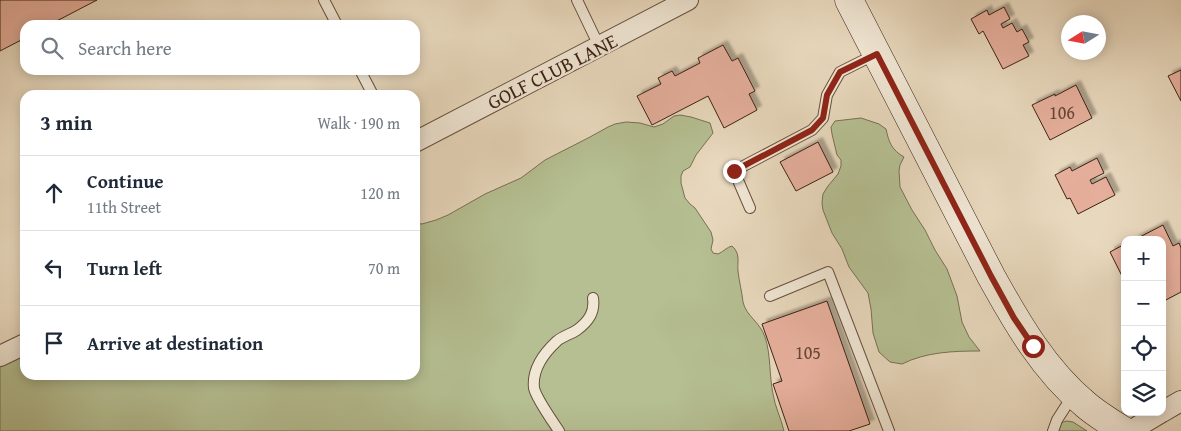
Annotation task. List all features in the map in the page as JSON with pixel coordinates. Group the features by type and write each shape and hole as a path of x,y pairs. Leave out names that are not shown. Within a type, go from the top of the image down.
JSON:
{"main road":[{"path":"849,0 1014,318 1044,360 1074,394 1102,418 1124,431"}],"street":[{"name":"GOLF CLUB LANE","path":"420,139 688,0"},
{"path":"0,356 20,346"},
{"path":"1166,410 1181,401"},
{"path":"1130,431 1155,416"}],"lane":[{"path":"324,0 334,20"},
{"path":"578,0 599,46"},
{"path":"750,208 734,171 812,130 823,118 827,95 840,72 877,54"},
{"path":"363,75 370,90"},
{"path":"770,296 828,272 889,431"},
{"path":"559,431 534,390 535,375 542,358 558,340 577,330 590,318 594,308 593,298"},
{"path":"1053,431 1056,420 1074,394"}],"green space":[{"path":"674,116 691,117 710,123 713,133 696,155 690,167 683,171 681,183 685,198 695,208 711,232 713,240 711,249 713,253 718,254 732,246 737,252 738,275 743,302 765,337 774,399 784,431 0,431 0,367 20,357 20,380 420,380 420,224 448,215 485,194 521,178 545,160 615,124 626,122 640,123 654,127 663,124"},
{"path":"861,118 879,124 886,129 892,146 904,157 899,171 900,187 947,269 957,296 962,322 969,337 980,351 930,355 902,364 890,362 879,352 873,333 868,293 849,267 842,249 832,233 822,203 823,194 838,174 841,166 831,127 835,121"},
{"path":"1067,421 1073,422 1087,431 1057,431 1060,424"}],"building":[{"path":"0,0 97,0 59,20 20,20 20,41 0,51"},
{"path":"1004,7 1010,19 1001,24 1003,28 1012,23 1017,32 1022,29 1029,42 1023,45 1029,56 1003,69 983,31 979,34 971,19 987,10 989,15"},
{"path":"723,45 732,61 738,58 755,91 749,94 757,110 724,128 708,96 652,125 637,96 661,84 658,78 672,71 675,76 700,63 698,58"},
{"path":"1181,70 1181,101 1168,76"},
{"path":"1076,85 1092,118 1050,140 1032,105"},
{"path":"818,142 833,172 796,191 780,162"},
{"path":"1097,158 1104,173 1090,180 1092,184 1106,177 1115,195 1078,214 1070,198 1067,199 1055,175 1070,167 1072,171"},
{"path":"1163,225 1173,246 1179,243 1181,248 1181,292 1166,300 1166,236 1142,236"},
{"path":"1121,246 1121,274 1110,252"},
{"path":"827,301 870,424 849,431 789,431 773,384 782,381 762,324"}],"route":[{"path":"734,171 812,130 823,118 827,95 840,72 877,54 991,276 1014,318 1033,346"}]}
